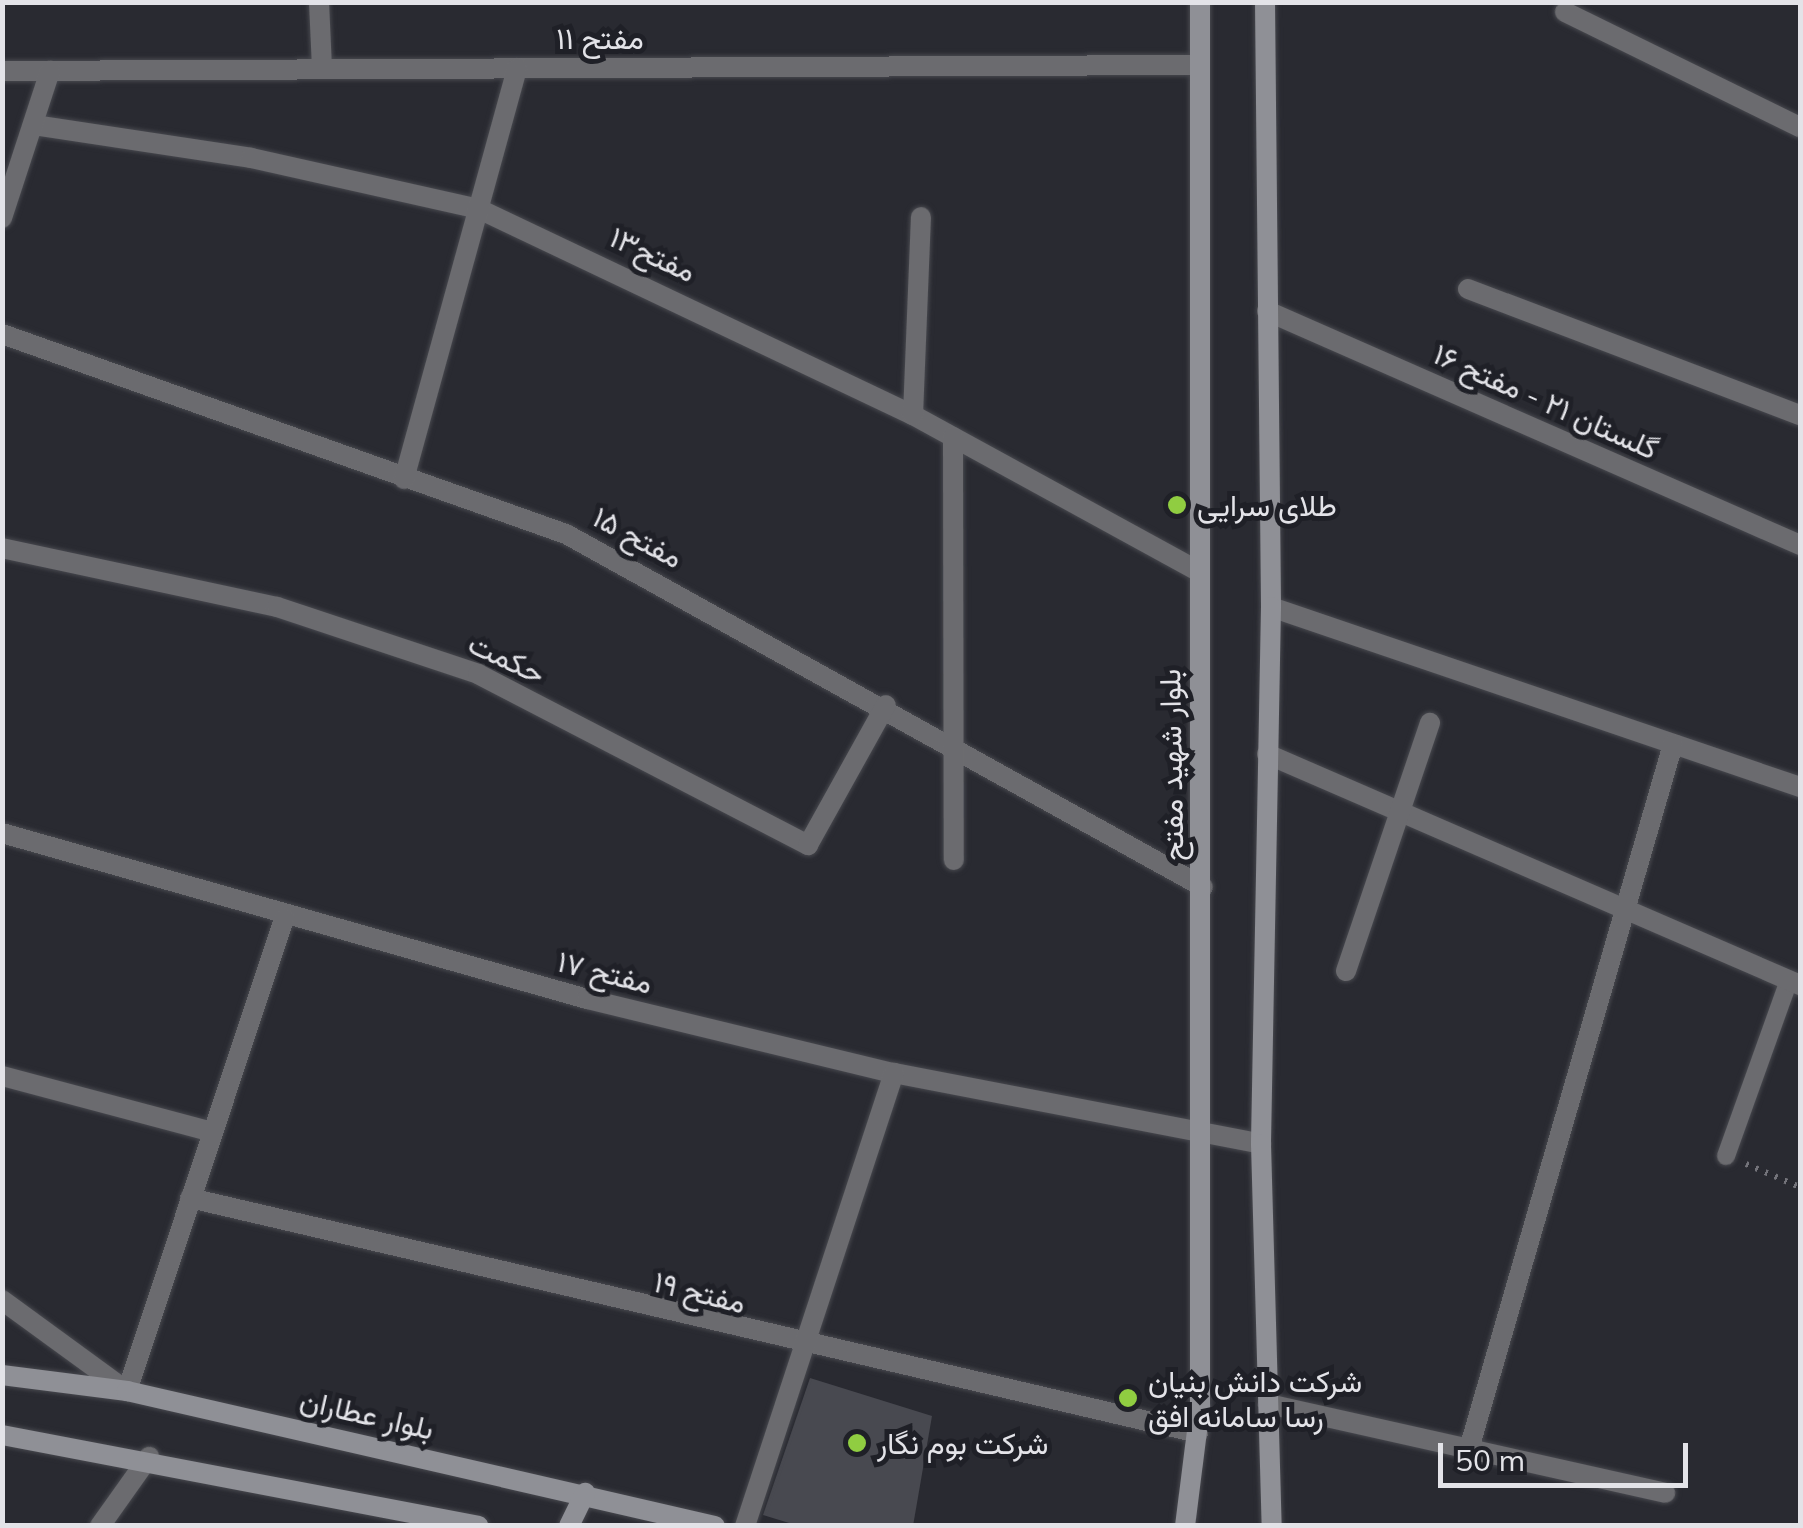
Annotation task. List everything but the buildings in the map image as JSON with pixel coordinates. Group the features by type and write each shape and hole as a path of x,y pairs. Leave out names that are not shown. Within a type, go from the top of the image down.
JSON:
{"main road":[{"name":"بلوار شهید مفتح","path":"1184,1526 1198,1433 1202,1133 1198,571 1200,2"},
{"path":"1265,2 1271,608 1261,1144 1272,1526"},
{"name":"بلوار عطاران","path":"2,1375 128,1391 586,1493 715,1526"},
{"path":"2,1435 150,1457 478,1526"},
{"path":"570,1526 586,1493"}],"street":[{"path":"319,2 322,69"},
{"path":"1565,12 1800,126"},
{"name":"مفتح ۱۱","path":"2,71 1198,64"},
{"path":"404,480 517,68"},
{"path":"2,218 50,71"},
{"name":"مفتح۱۳","path":"34,125 251,158 479,209 913,415 1198,571"},
{"path":"913,415 920,217"},
{"path":"1468,289 1800,415"},
{"name":"گلستان ۲۱ - مفتح ۱۶","path":"1267,311 1800,545"},
{"name":"مفتح ۱۵","path":"2,334 404,480 566,534 886,706 1203,887"},
{"path":"954,437 954,860"},
{"name":"حکمت","path":"2,548 277,607 478,674 808,846 886,706"},
{"path":"1271,608 1800,787"},
{"path":"1346,970 1430,723"},
{"path":"1469,1450 1673,744"},
{"path":"1267,754 1795,983"},
{"name":"مفتح ۱۷","path":"2,833 284,918 894,1073 1261,1144"},
{"path":"2,1300 128,1391 284,918"},
{"path":"745,1526 894,1073"},
{"path":"2,1076 212,1132"},
{"name":"مفتح ۱۹","path":"190,1198 803,1348 1198,1433"},
{"path":"1268,1404 1665,1493"},
{"path":"100,1526 150,1457"}],"lane":[{"path":"1726,1156 1795,983"}],"path":[{"path":"1726,1156 1800,1187"}],"place":[{"name":"طلای سرایی","path":"1177,505"},
{"name":"شرکت دانش بنیان رسا سامانه افق","path":"1128,1398"},
{"name":"شرکت بوم نگار","path":"857,1443"}]}
